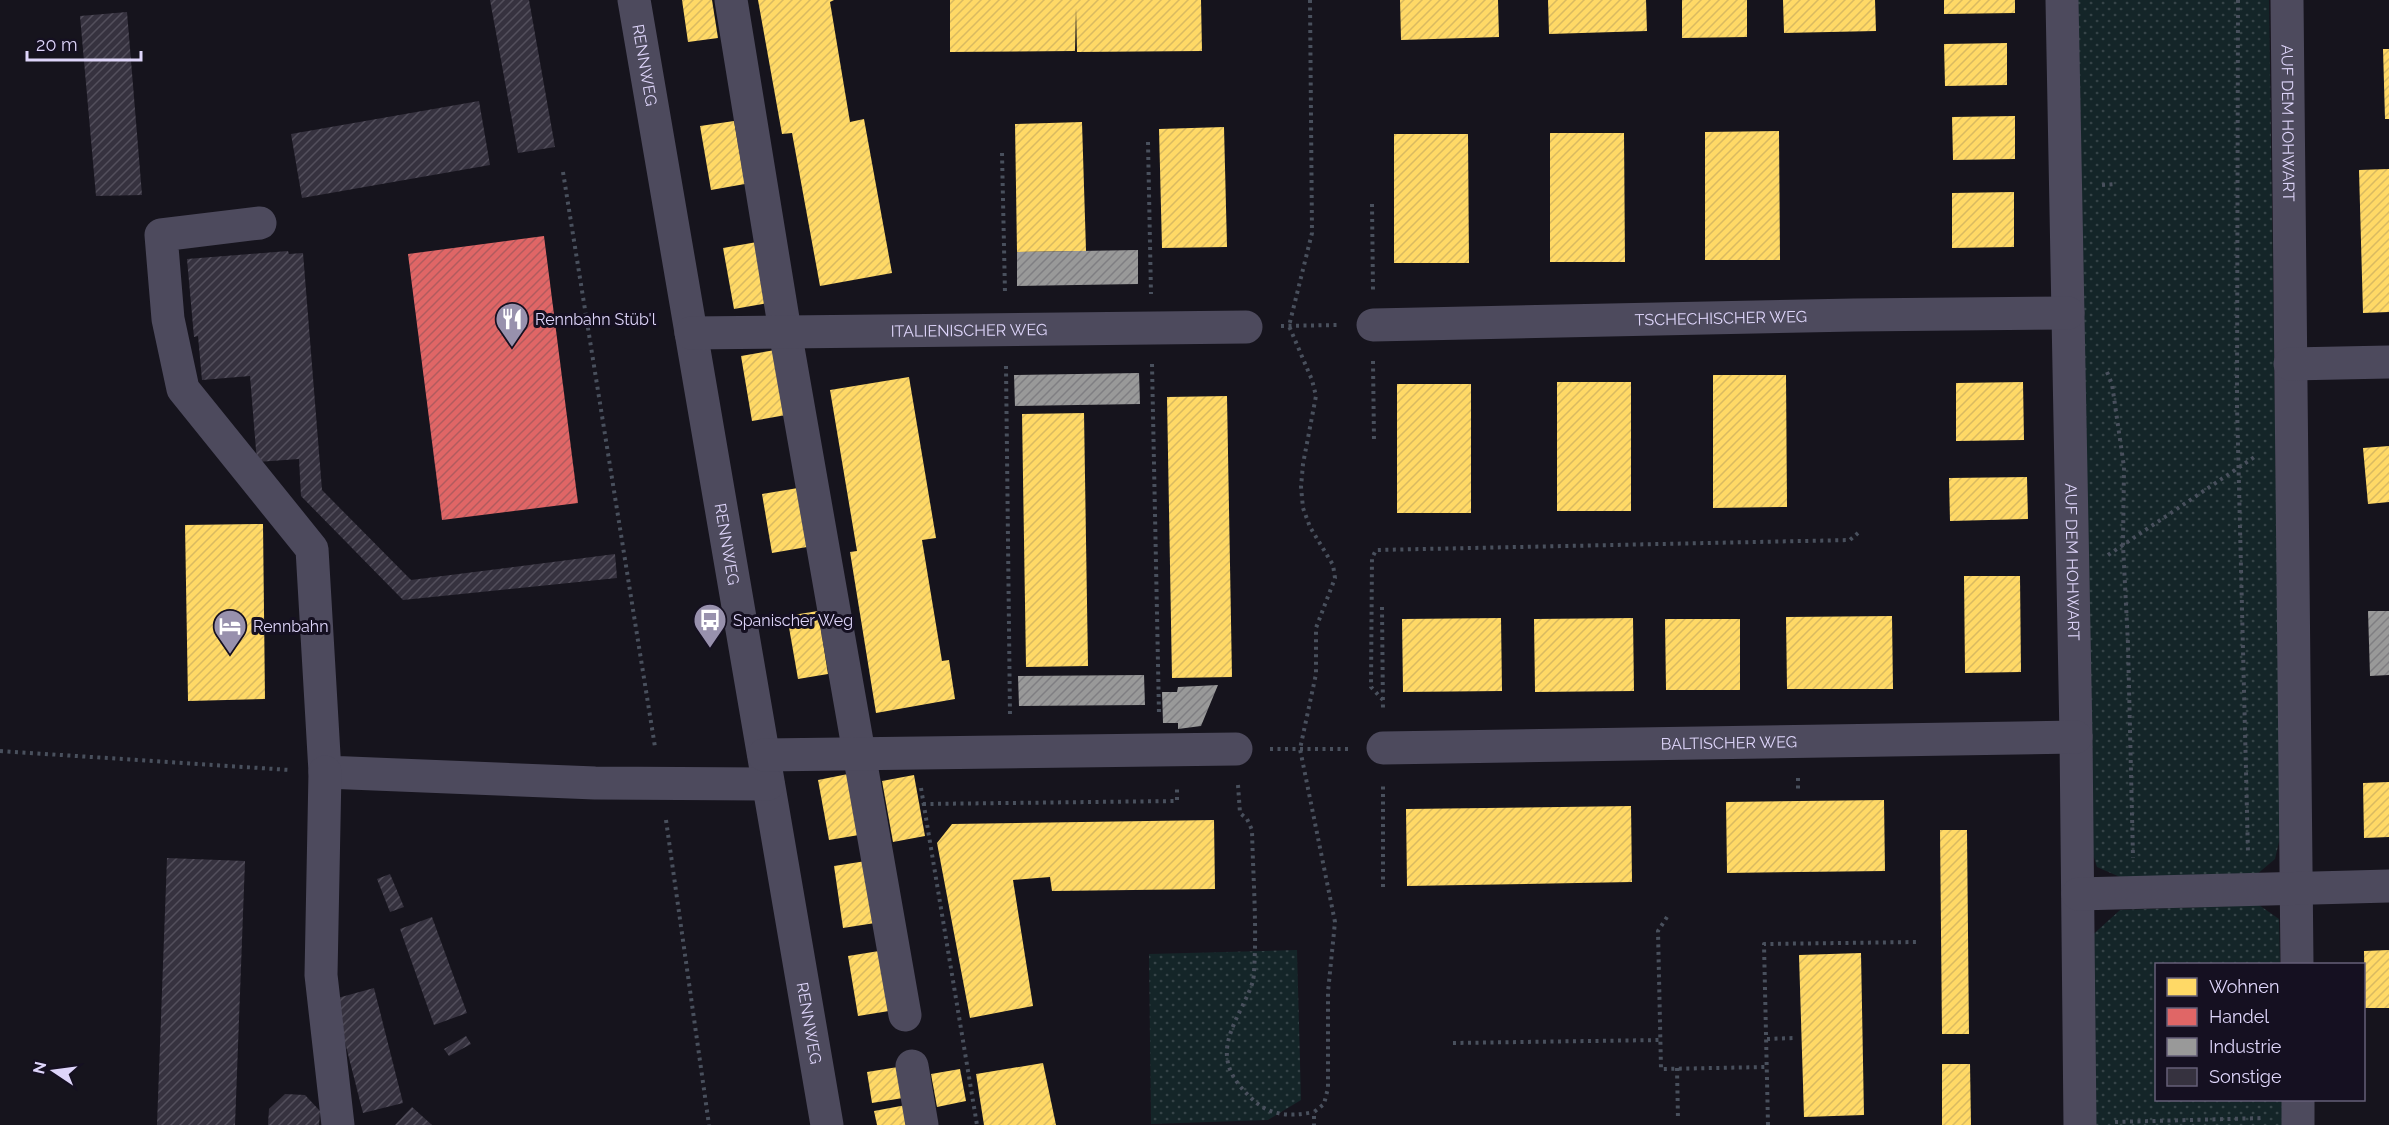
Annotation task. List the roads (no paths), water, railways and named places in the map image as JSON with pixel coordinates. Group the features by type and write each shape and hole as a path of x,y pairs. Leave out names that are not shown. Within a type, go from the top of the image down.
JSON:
{"street":[{"name":"RENNWEG","path":"634,0 826,1125"},
{"path":"731,0 785,331 905,1015"},
{"name":"AUF DEM HOHWART","path":"2062,0 2076,737 2080,1124"},
{"name":"AUF DEM HOHWART","path":"2287,0 2297,963"},
{"path":"260,223 161,235 168,319 183,389 312,549 325,772 321,975 338,1125"},
{"name":"TSCHECHISCHER WEG","path":"1373,325 1843,315 2068,313"},
{"name":"ITALIENISCHER WEG","path":"691,333 1246,327"},
{"path":"2290,364 2389,362"},
{"name":"BALTISCHER WEG","path":"1383,748 2076,737"},
{"path":"325,772 661,784 861,755 1236,749"},
{"path":"2078,894 2389,886"},
{"path":"912,1066 922,1125"}],"place":[{"name":"Rennbahn Stüb'l","path":"512,348"},
{"name":"Spanischer Weg","path":"710,649"},
{"name":"Rennbahn","path":"230,655"}]}
